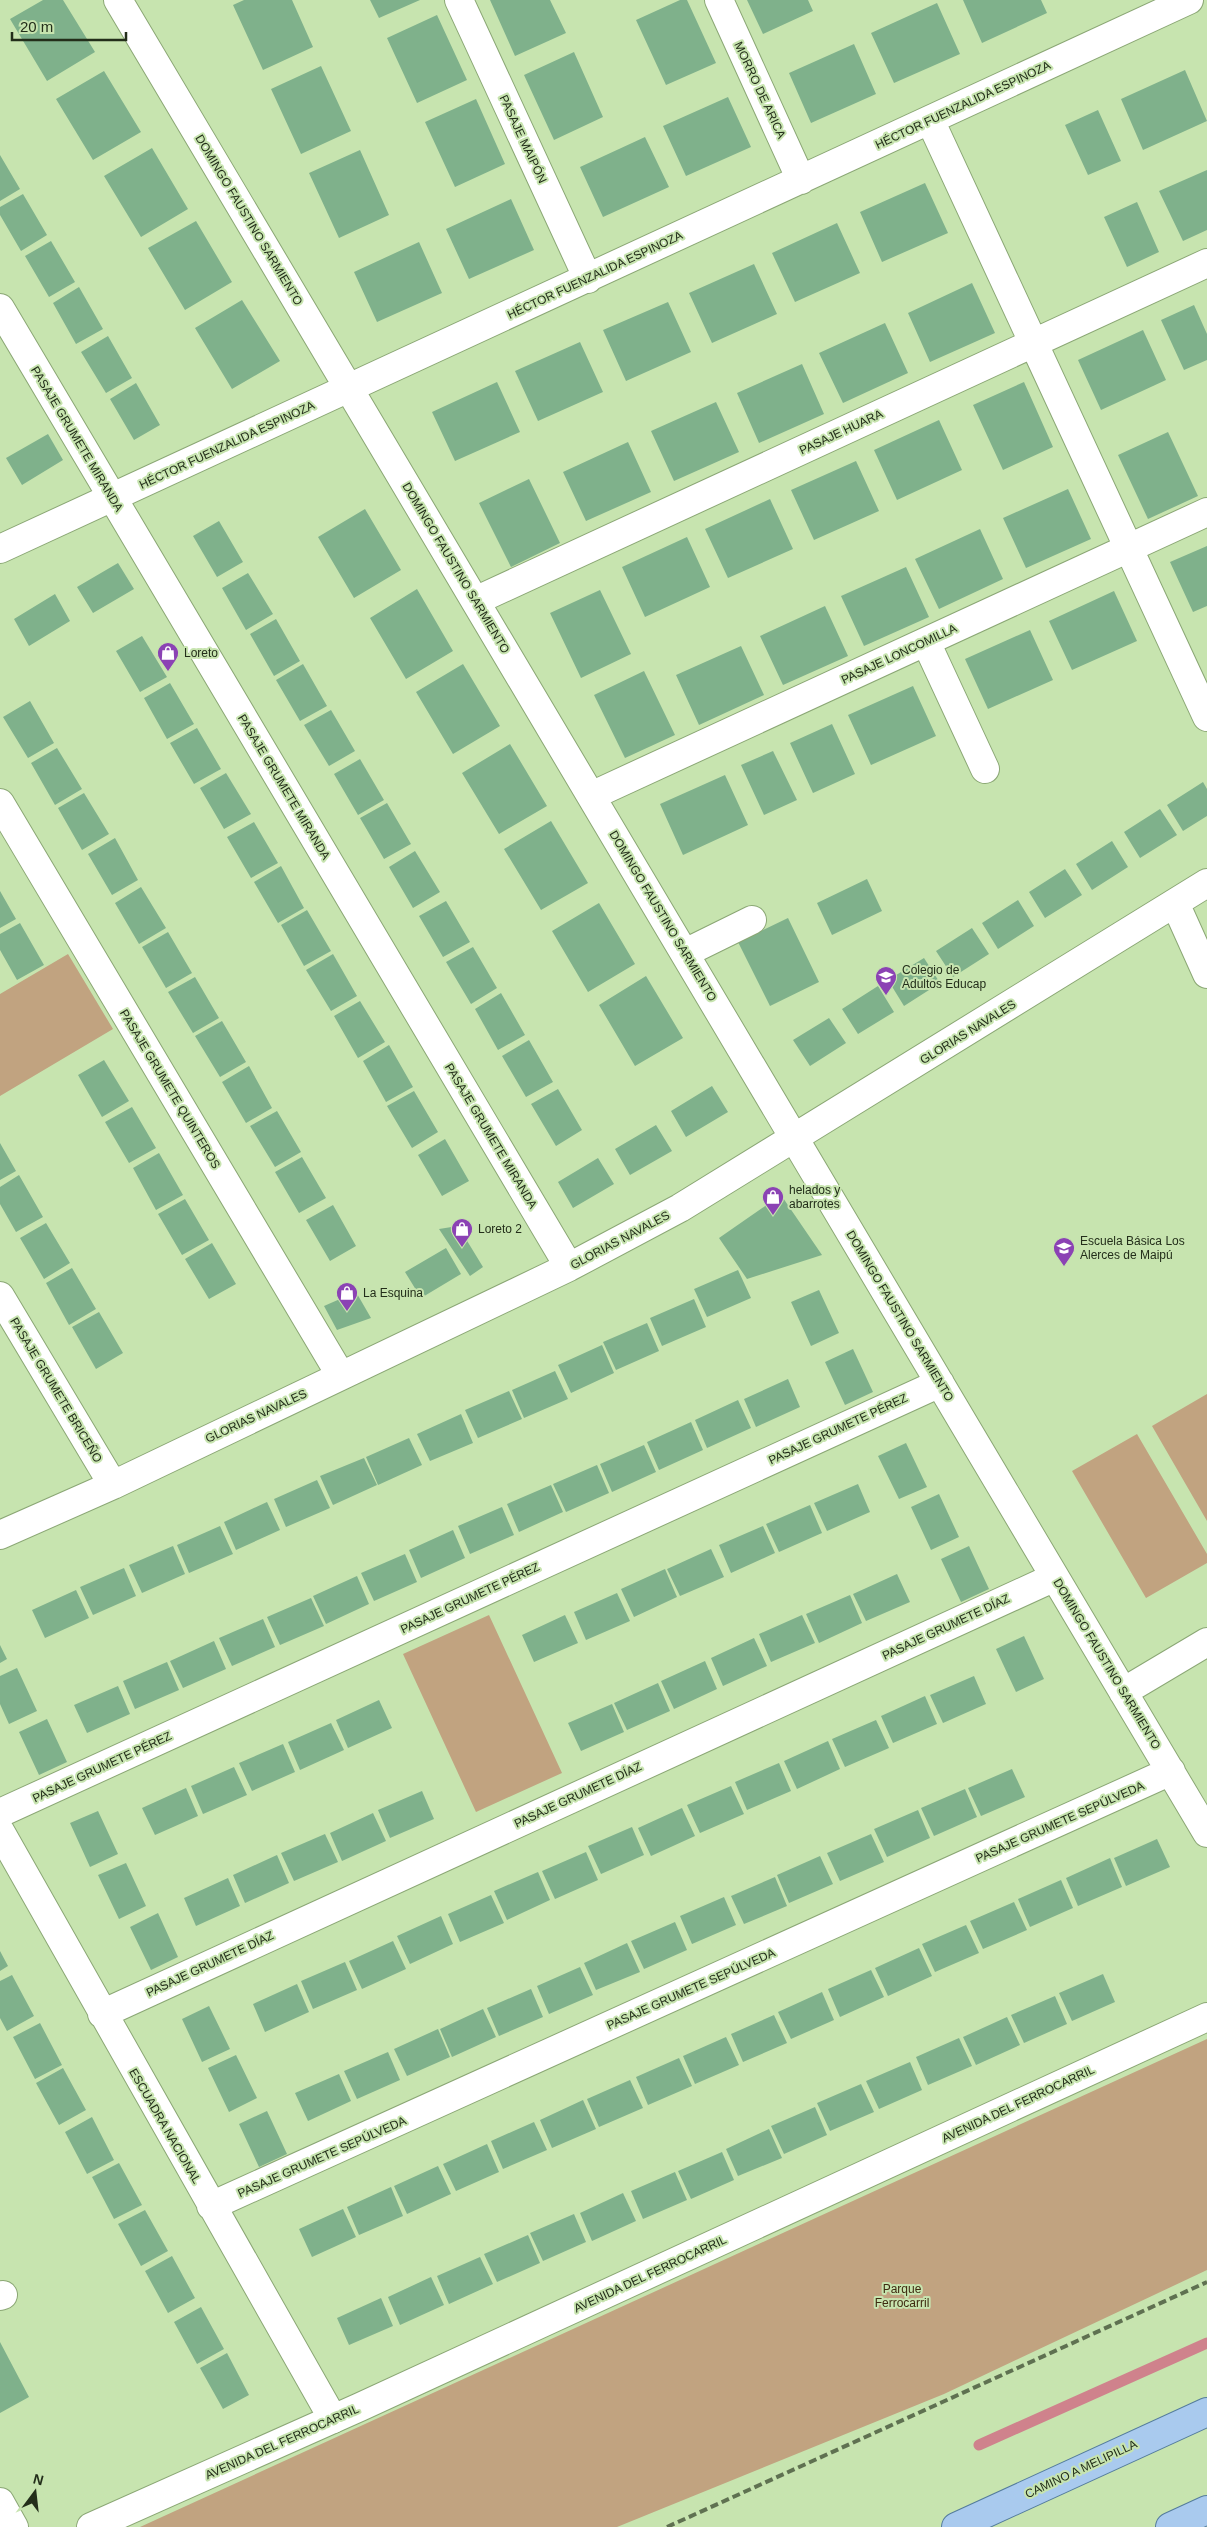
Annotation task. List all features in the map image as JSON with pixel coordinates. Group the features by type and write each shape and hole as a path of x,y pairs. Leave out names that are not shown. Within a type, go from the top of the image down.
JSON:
{"main road":[{"name":"CAMINO A MELIPILLA","path":"956,2527 1207,2412"},
{"path":"1170,2527 1207,2510"}],"street":[{"name":"DOMINGO FAUSTINO SARMIENTO","path":"118,0 1207,1833"},
{"name":"PASAJE MAIPÓN","path":"458,0 588,279"},
{"name":"MORRO DE ARICA","path":"719,0 802,180"},
{"name":"HÉCTOR FUENZALIDA ESPINOZA","path":"0,549 1189,0"},
{"path":"930,120 1207,717"},
{"name":"PASAJE HUARA","path":"475,601 1207,263"},
{"name":"PASAJE GRUMETE MIRANDA","path":"0,308 568,1267"},
{"name":"PASAJE LONCOMILLA","path":"591,796 1207,512"},
{"path":"926,642 985,770"},
{"name":"PASAJE GRUMETE QUINTEROS","path":"0,803 341,1376"},
{"name":"GLORIAS NAVALES","path":"0,1535 113,1485 568,1267 680,1208 795,1139 1207,883"},
{"path":"1175,903 1207,974"},
{"path":"685,954 752,920"},
{"name":"PASAJE GRUMETE BRICEÑO","path":"0,1296 113,1485"},
{"name":"PASAJE GRUMETE PÉREZ","path":"0,1813 940,1383"},
{"name":"PASAJE GRUMETE DÍAZ","path":"102,2014 1055,1577"},
{"path":"1123,1692 1207,1642"},
{"name":"PASAJE GRUMETE SEPÚLVEDA","path":"211,2206 1171,1771"},
{"name":"ESCUADRA NACIONAL","path":"0,1831 333,2419"},
{"name":"AVENIDA DEL FERROCARRIL","path":"91,2527 333,2419 1207,2018"},
{"path":"0,2502 14,2527"}],"green space":[{"path":"68,954 113,1029 0,1096 0,994"},
{"path":"1207,1394 1207,1521 1152,1426"},
{"path":"1137,1434 1207,1554 1207,1563 1146,1598 1072,1471"},
{"path":"489,1615 562,1773 476,1812 403,1654"},
{"name":"Parque Ferrocarril","path":"1207,2039 1207,2270 944,2394 617,2527 140,2527"}],"building":[{"path":"43,0 63,0 95,52 47,81 10,19"},
{"path":"244,0 292,0 313,47 263,70 233,5"},
{"path":"370,0 420,0 379,18"},
{"path":"490,0 550,0 566,33 515,56"},
{"path":"680,0 687,0 716,63 666,85 636,20"},
{"path":"747,0 808,0 813,11 763,34"},
{"path":"963,0 1041,0 1047,13 982,43"},
{"path":"937,3 960,54 894,83 871,33"},
{"path":"437,15 467,80 417,103 387,38"},
{"path":"854,44 876,94 811,123 789,73"},
{"path":"574,52 603,117 554,140 524,75"},
{"path":"321,66 351,131 301,154 271,89"},
{"path":"1185,70 1207,121 1143,150 1121,99"},
{"path":"104,71 141,132 93,160 56,99"},
{"path":"728,97 751,147 686,176 663,126"},
{"path":"476,99 505,164 455,187 425,122"},
{"path":"1098,110 1121,161 1088,175 1065,125"},
{"path":"645,137 669,187 603,217 580,167"},
{"path":"152,148 188,209 141,237 104,176"},
{"path":"360,150 389,215 339,238 309,173"},
{"path":"0,155 20,189 0,201"},
{"path":"1207,170 1207,230 1183,241 1159,191"},
{"path":"925,183 948,233 882,262 860,212"},
{"path":"23,194 47,235 21,251 0,215 0,207"},
{"path":"511,199 534,250 469,279 446,229"},
{"path":"1137,202 1159,252 1127,267 1104,217"},
{"path":"196,221 232,282 185,310 148,248"},
{"path":"837,223 860,273 795,302 772,253"},
{"path":"51,241 75,282 49,297 25,256"},
{"path":"419,242 442,293 377,322 354,272"},
{"path":"754,264 777,314 712,343 689,293"},
{"path":"972,283 995,333 930,362 908,313"},
{"path":"79,287 103,329 76,344 53,303"},
{"path":"242,300 280,361 232,389 195,328"},
{"path":"668,302 691,352 626,381 603,330"},
{"path":"1194,305 1207,334 1207,360 1184,370 1161,320"},
{"path":"885,323 908,373 843,403 819,353"},
{"path":"1143,330 1166,380 1101,410 1078,360"},
{"path":"108,336 132,378 106,393 81,352"},
{"path":"580,342 603,392 538,421 515,371"},
{"path":"802,364 824,414 759,443 737,393"},
{"path":"497,382 520,432 455,461 432,412"},
{"path":"1024,382 1053,447 1003,470 973,405"},
{"path":"136,383 160,425 134,440 110,399"},
{"path":"716,402 739,452 674,481 651,431"},
{"path":"939,420 962,470 897,500 874,450"},
{"path":"1168,432 1198,496 1148,519 1118,455"},
{"path":"48,434 63,460 22,485 6,458"},
{"path":"628,442 651,492 586,521 563,472"},
{"path":"856,461 879,511 814,540 791,490"},
{"path":"529,479 560,543 511,567 479,503"},
{"path":"1068,489 1091,539 1026,568 1003,518"},
{"path":"770,499 793,549 728,578 705,529"},
{"path":"365,509 401,570 354,598 318,537"},
{"path":"219,521 243,562 217,577 193,536"},
{"path":"980,529 1003,579 939,609 915,559"},
{"path":"687,537 710,587 645,617 622,567"},
{"path":"1207,546 1207,606 1193,612 1170,562"},
{"path":"118,563 134,589 93,613 77,587"},
{"path":"906,567 929,617 864,646 841,596"},
{"path":"248,573 273,614 246,630 222,588"},
{"path":"417,589 453,651 406,679 370,618"},
{"path":"600,590 631,654 581,678 550,613"},
{"path":"1114,591 1137,641 1072,670 1049,621"},
{"path":"55,594 70,621 29,646 14,619"},
{"path":"825,606 848,656 783,685 760,636"},
{"path":"276,619 300,661 274,676 250,634"},
{"path":"1030,630 1053,680 988,709 965,659"},
{"path":"142,636 167,677 140,692 116,651"},
{"path":"741,646 764,695 699,725 676,675"},
{"path":"303,664 327,706 300,721 276,680"},
{"path":"463,664 500,726 453,754 416,692"},
{"path":"644,671 675,735 625,758 594,695"},
{"path":"170,683 194,724 167,739 144,698"},
{"path":"913,686 936,736 871,765 848,715"},
{"path":"30,701 54,743 28,758 3,717"},
{"path":"331,710 355,751 329,766 304,725"},
{"path":"832,724 855,774 813,793 790,743"},
{"path":"197,728 221,769 194,784 170,743"},
{"path":"510,744 547,806 499,834 462,773"},
{"path":"57,748 82,789 55,805 31,763"},
{"path":"773,751 797,800 764,815 741,765"},
{"path":"360,759 384,800 358,815 334,774"},
{"path":"226,773 251,814 224,829 200,788"},
{"path":"725,775 748,825 683,855 660,804"},
{"path":"1203,782 1207,789 1207,816 1183,831 1167,805"},
{"path":"84,793 109,834 82,850 58,808"},
{"path":"387,803 411,844 384,859 360,818"},
{"path":"1160,809 1177,835 1140,858 1124,832"},
{"path":"551,821 588,883 541,910 504,849"},
{"path":"254,822 278,863 251,878 227,837"},
{"path":"115,838 138,880 112,895 88,854"},
{"path":"1112,841 1128,867 1092,890 1076,864"},
{"path":"415,851 440,892 413,908 389,867"},
{"path":"281,866 304,908 278,923 254,882"},
{"path":"1065,869 1082,895 1045,918 1029,892"},
{"path":"867,879 882,911 832,935 817,903"},
{"path":"141,887 166,928 139,944 115,903"},
{"path":"0,891 16,919 0,928"},
{"path":"1018,900 1034,926 998,949 982,923"},
{"path":"446,901 470,942 443,957 419,916"},
{"path":"599,903 635,964 588,992 552,931"},
{"path":"307,910 331,951 304,966 281,925"},
{"path":"788,918 819,982 770,1006 738,942"},
{"path":"20,923 44,965 17,980 0,950 0,934"},
{"path":"972,928 989,954 953,977 936,951"},
{"path":"168,932 192,973 166,988 142,947"},
{"path":"473,947 497,988 471,1004 446,962"},
{"path":"333,954 357,996 331,1011 306,970"},
{"path":"924,958 940,983 904,1006 888,980"},
{"path":"646,976 683,1038 635,1066 599,1005"},
{"path":"195,977 219,1018 193,1033 168,992"},
{"path":"878,986 894,1012 858,1034 842,1009"},
{"path":"501,993 525,1035 498,1050 475,1009"},
{"path":"360,1001 385,1042 358,1058 334,1016"},
{"path":"829,1018 846,1043 810,1066 793,1040"},
{"path":"222,1021 246,1062 220,1077 195,1036"},
{"path":"529,1040 553,1082 526,1097 502,1056"},
{"path":"389,1045 413,1087 386,1102 363,1061"},
{"path":"104,1060 129,1101 102,1117 78,1075"},
{"path":"249,1066 272,1108 246,1123 222,1082"},
{"path":"712,1086 728,1112 686,1137 671,1111"},
{"path":"558,1089 582,1130 556,1146 531,1104"},
{"path":"414,1091 438,1132 412,1148 387,1106"},
{"path":"132,1107 156,1148 129,1163 105,1122"},
{"path":"277,1111 301,1152 275,1167 250,1126"},
{"path":"656,1125 672,1151 630,1175 615,1149"},
{"path":"445,1139 469,1181 442,1196 418,1155"},
{"path":"0,1143 16,1171 0,1180"},
{"path":"159,1153 183,1195 156,1210 133,1168"},
{"path":"302,1157 326,1198 299,1213 275,1172"},
{"path":"598,1158 614,1184 573,1208 558,1182"},
{"path":"19,1175 43,1217 16,1232 0,1204 0,1187"},
{"name":"helados y abarrotes","path":"781,1195 822,1255 747,1279 719,1238"},
{"path":"185,1199 209,1240 182,1255 158,1214"},
{"path":"333,1205 356,1246 330,1261 306,1220"},
{"path":"46,1223 70,1263 44,1279 20,1238"},
{"name":"Loreto 2","path":"458,1226 483,1267 470,1276 439,1229"},
{"path":"212,1243 236,1284 209,1299 185,1259"},
{"path":"446,1248 461,1274 421,1298 405,1272"},
{"path":"72,1268 96,1309 69,1325 46,1283"},
{"path":"738,1270 751,1298 707,1317 694,1289"},
{"path":"819,1290 839,1333 811,1346 791,1302"},
{"name":"La Esquina","path":"356,1292 371,1318 337,1330 324,1306"},
{"path":"694,1299 706,1327 662,1346 650,1318"},
{"path":"99,1312 123,1353 96,1369 72,1327"},
{"path":"647,1323 659,1351 616,1370 603,1342"},
{"path":"602,1345 614,1373 571,1393 558,1365"},
{"path":"853,1349 873,1392 845,1405 825,1362"},
{"path":"555,1371 568,1399 524,1418 512,1390"},
{"path":"788,1379 800,1407 756,1427 744,1399"},
{"path":"509,1391 522,1419 478,1438 465,1410"},
{"path":"738,1400 751,1428 707,1448 695,1420"},
{"path":"461,1414 473,1443 430,1461 417,1434"},
{"path":"691,1422 703,1450 659,1470 647,1442"},
{"path":"409,1438 422,1465 378,1485 366,1457"},
{"path":"906,1443 927,1487 899,1499 878,1456"},
{"path":"644,1445 656,1472 612,1492 600,1464"},
{"path":"364,1458 377,1485 333,1505 320,1476"},
{"path":"597,1465 609,1493 566,1512 553,1484"},
{"path":"317,1480 330,1508 286,1527 274,1499"},
{"path":"858,1484 870,1512 827,1531 814,1503"},
{"path":"551,1485 563,1512 519,1532 507,1504"},
{"path":"939,1494 959,1537 931,1550 911,1507"},
{"path":"267,1502 280,1530 236,1550 224,1522"},
{"path":"810,1505 822,1533 779,1552 766,1524"},
{"path":"502,1507 514,1535 470,1554 458,1526"},
{"path":"220,1526 233,1554 189,1573 177,1545"},
{"path":"763,1526 775,1553 731,1573 719,1545"},
{"path":"453,1530 465,1558 421,1578 409,1550"},
{"path":"173,1546 185,1574 142,1593 129,1565"},
{"path":"969,1546 989,1589 961,1602 941,1559"},
{"path":"711,1549 724,1577 680,1596 667,1569"},
{"path":"405,1554 417,1582 374,1601 361,1573"},
{"path":"124,1568 136,1596 93,1615 80,1587"},
{"path":"665,1569 677,1597 634,1617 621,1589"},
{"path":"897,1574 910,1602 866,1621 853,1594"},
{"path":"357,1576 369,1604 326,1624 313,1596"},
{"path":"76,1590 89,1618 45,1638 32,1610"},
{"path":"617,1593 630,1621 586,1640 574,1612"},
{"path":"850,1595 862,1623 819,1643 806,1614"},
{"path":"311,1598 324,1626 280,1645 267,1617"},
{"path":"565,1615 578,1643 534,1662 522,1635"},
{"path":"802,1615 815,1643 771,1662 759,1634"},
{"path":"263,1619 275,1647 232,1666 219,1638"},
{"path":"1024,1636 1044,1679 1016,1692 996,1649"},
{"path":"754,1638 767,1666 723,1686 711,1658"},
{"path":"214,1641 226,1669 183,1688 170,1661"},
{"path":"0,1645 7,1659 0,1663"},
{"path":"705,1661 717,1689 674,1709 661,1681"},
{"path":"167,1662 179,1690 135,1709 123,1681"},
{"path":"17,1668 37,1711 9,1724 0,1704 0,1676"},
{"path":"974,1676 986,1704 943,1723 930,1695"},
{"path":"658,1683 670,1711 627,1730 614,1703"},
{"path":"118,1686 130,1714 87,1733 74,1705"},
{"path":"925,1696 937,1724 893,1743 881,1716"},
{"path":"379,1700 392,1728 348,1748 336,1720"},
{"path":"612,1704 624,1732 581,1751 568,1723"},
{"path":"47,1719 67,1762 39,1775 19,1732"},
{"path":"876,1720 889,1748 845,1767 832,1739"},
{"path":"331,1723 344,1750 300,1770 288,1742"},
{"path":"828,1741 840,1769 797,1789 784,1761"},
{"path":"283,1744 295,1772 252,1791 239,1763"},
{"path":"779,1763 791,1791 747,1810 735,1782"},
{"path":"234,1767 247,1795 203,1814 191,1786"},
{"path":"1012,1769 1025,1797 981,1816 968,1788"},
{"path":"731,1786 744,1814 700,1833 687,1805"},
{"path":"186,1788 198,1816 155,1835 142,1808"},
{"path":"965,1789 977,1817 934,1836 921,1808"},
{"path":"422,1791 434,1819 390,1838 378,1810"},
{"path":"682,1808 695,1836 651,1856 638,1828"},
{"path":"918,1810 930,1838 887,1857 874,1829"},
{"path":"98,1811 118,1854 90,1867 70,1823"},
{"path":"373,1813 386,1841 342,1861 330,1833"},
{"path":"632,1827 644,1855 601,1874 588,1846"},
{"path":"325,1834 338,1862 294,1881 281,1853"},
{"path":"871,1834 884,1862 840,1881 827,1853"},
{"path":"1157,1839 1170,1867 1126,1886 1114,1858"},
{"path":"586,1852 598,1880 555,1899 542,1871"},
{"path":"277,1855 289,1883 245,1903 233,1875"},
{"path":"820,1856 833,1884 789,1903 777,1875"},
{"path":"1110,1858 1122,1887 1078,1906 1066,1878"},
{"path":"126,1863 146,1906 119,1919 98,1875"},
{"path":"538,1872 550,1900 507,1920 494,1891"},
{"path":"775,1877 787,1906 744,1924 731,1896"},
{"path":"228,1878 240,1906 196,1926 184,1898"},
{"path":"1061,1880 1073,1908 1030,1927 1018,1899"},
{"path":"491,1895 504,1923 460,1942 448,1914"},
{"path":"724,1897 736,1925 692,1944 680,1916"},
{"path":"1014,1902 1027,1930 983,1949 970,1921"},
{"path":"158,1913 178,1957 151,1970 130,1927"},
{"path":"441,1916 453,1944 410,1964 397,1936"},
{"path":"675,1922 687,1950 644,1969 631,1941"},
{"path":"966,1925 979,1953 935,1972 922,1944"},
{"path":"393,1941 406,1969 362,1989 349,1961"},
{"path":"627,1943 640,1972 596,1990 584,1963"},
{"path":"919,1948 932,1976 888,1996 875,1968"},
{"path":"0,1951 8,1966 0,1971"},
{"path":"345,1962 357,1990 313,2009 301,1981"},
{"path":"580,1967 593,1995 549,2014 537,1986"},
{"path":"871,1970 884,1997 840,2017 828,1989"},
{"path":"1103,1974 1115,2002 1072,2021 1059,1993"},
{"path":"12,1975 34,2016 7,2031 0,2018 0,1981"},
{"path":"297,1984 309,2012 265,2032 253,2004"},
{"path":"531,1989 543,2017 499,2036 487,2008"},
{"path":"822,1992 834,2020 791,2039 778,2012"},
{"path":"1055,1996 1067,2024 1024,2043 1011,2015"},
{"path":"209,2006 230,2049 202,2062 182,2019"},
{"path":"483,2009 496,2037 452,2057 440,2029"},
{"path":"774,2015 787,2043 743,2062 731,2034"},
{"path":"1007,2017 1020,2045 976,2065 963,2037"},
{"path":"40,2023 62,2065 35,2079 13,2037"},
{"path":"438,2029 450,2057 407,2076 394,2049"},
{"path":"726,2037 739,2065 695,2084 683,2056"},
{"path":"959,2038 972,2066 928,2085 916,2057"},
{"path":"388,2052 400,2080 357,2099 344,2071"},
{"path":"236,2055 257,2098 229,2112 208,2068"},
{"path":"679,2058 692,2086 648,2105 636,2077"},
{"path":"910,2062 922,2090 879,2109 866,2081"},
{"path":"63,2068 86,2110 59,2125 36,2083"},
{"path":"339,2074 351,2101 308,2121 295,2093"},
{"path":"630,2080 643,2108 599,2127 587,2099"},
{"path":"861,2084 874,2112 830,2131 817,2103"},
{"path":"583,2100 596,2129 552,2148 540,2120"},
{"path":"815,2107 827,2135 784,2154 771,2126"},
{"path":"267,2111 287,2154 259,2167 239,2124"},
{"path":"92,2117 114,2160 87,2174 65,2132"},
{"path":"534,2122 547,2150 503,2169 491,2141"},
{"path":"769,2129 782,2158 738,2176 726,2149"},
{"path":"487,2144 499,2172 456,2191 443,2164"},
{"path":"722,2152 734,2180 691,2199 678,2171"},
{"path":"119,2163 142,2205 114,2219 92,2177"},
{"path":"438,2166 451,2194 407,2214 394,2186"},
{"path":"675,2172 687,2200 643,2219 631,2191"},
{"path":"391,2187 403,2216 359,2235 347,2207"},
{"path":"623,2193 636,2221 592,2241 580,2213"},
{"path":"343,2209 356,2237 312,2257 299,2229"},
{"path":"145,2210 168,2251 141,2266 118,2224"},
{"path":"574,2214 586,2242 543,2261 530,2233"},
{"path":"528,2235 540,2263 497,2282 484,2254"},
{"path":"172,2256 195,2298 168,2313 145,2271"},
{"path":"480,2257 493,2284 449,2304 437,2276"},
{"path":"431,2277 444,2305 400,2325 388,2297"},
{"path":"381,2298 393,2326 349,2345 337,2318"},
{"path":"201,2307 224,2349 197,2364 174,2322"},
{"path":"0,2342 29,2397 0,2413"},
{"path":"227,2353 249,2395 223,2409 200,2368"}],"waterway":[{"path":"979,2445 1207,2343"}],"railway":[{"path":"667,2527 1207,2282"}],"place":[{"name":"Loreto","path":"168,672"},
{"name":"Colegio de Adultos Educap","path":"886,996"},
{"name":"helados y abarrotes","path":"773,1216"},
{"name":"Loreto 2","path":"462,1248"},
{"name":"Escuela Básica Los Alerces de Maipú","path":"1064,1267"},
{"name":"La Esquina","path":"347,1312"}]}
